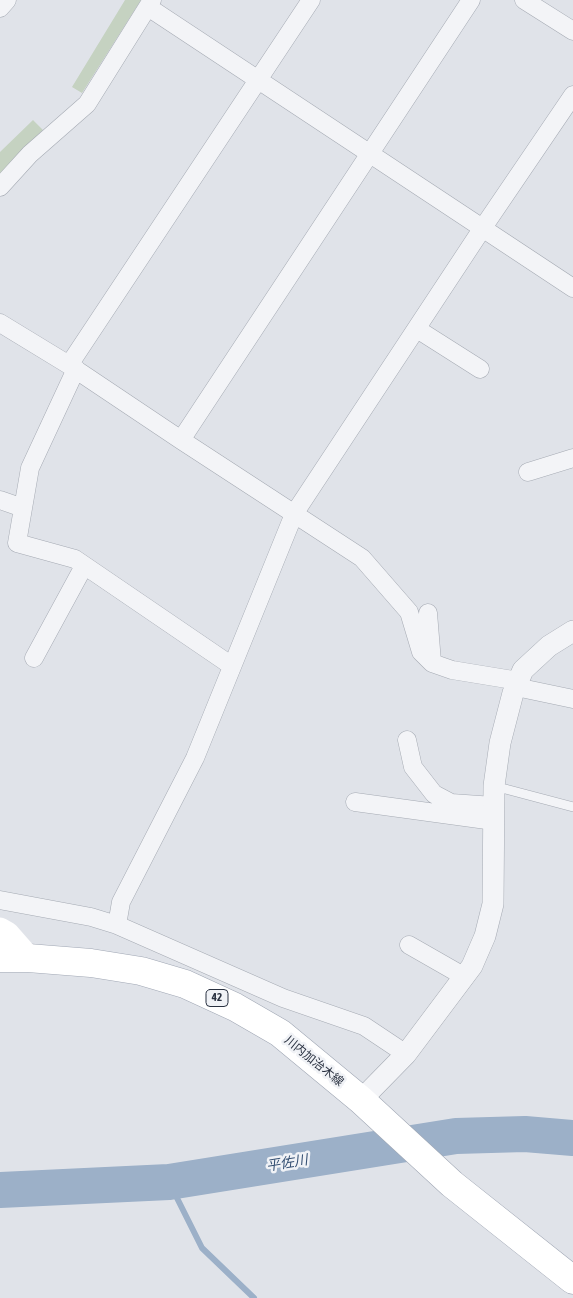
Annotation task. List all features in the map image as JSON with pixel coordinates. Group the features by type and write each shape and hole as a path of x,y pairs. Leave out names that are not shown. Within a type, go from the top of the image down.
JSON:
{"main road":[{"path":"0,930 7,934 28,958"},
{"name":"川内加治木線","path":"0,958 28,958 91,963 141,971 186,984 235,1007 280,1033 368,1106 452,1184 573,1280"}],"street":[{"path":"0,8 7,0"},
{"path":"232,666 75,559 17,543 30,468 72,367 310,0"},
{"path":"180,440 471,0"},
{"path":"524,0 573,31"},
{"path":"0,187 30,154 87,104 150,3 257,79 573,288"},
{"path":"117,925 121,902 195,758 294,514 573,95"},
{"path":"0,323 72,367 180,440 362,558 409,612 421,652 432,663 452,670 517,684 573,699"},
{"path":"416,329 480,369"},
{"path":"528,472 573,458"},
{"path":"0,500 24,508"},
{"path":"34,658 84,566"},
{"path":"428,613 432,663"},
{"path":"368,1106 465,977 485,936 493,904 494,804 500,743 517,684 524,670 549,646 573,631"},
{"path":"407,740 413,767 434,794 451,803 494,804"},
{"path":"355,802 494,804"},
{"path":"0,900 91,917 117,925 283,998 364,1026 406,1054"},
{"path":"408,945 465,977"}],"lane":[{"path":"494,804 573,807"}],"green space":[{"path":"125,0 141,0 82,93 72,87"},
{"path":"33,120 43,130 0,174 0,152"}],"waterway":[{"name":"平佐川","path":"0,1190 169,1182 456,1136 525,1134 573,1138"},
{"path":"169,1182 202,1248 254,1298"}]}
